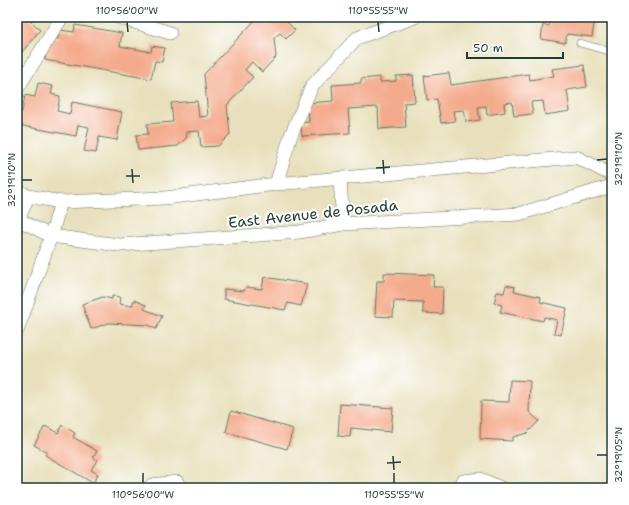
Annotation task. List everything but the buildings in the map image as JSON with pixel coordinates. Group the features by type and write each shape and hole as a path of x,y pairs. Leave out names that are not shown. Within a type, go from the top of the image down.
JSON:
{"street":[{"path":"17,89 62,17"},
{"path":"118,17 170,33"},
{"path":"276,184 291,136 312,86 357,38 415,17"},
{"path":"17,220 22,193 61,202 165,198 276,184 576,158 612,175"},
{"path":"340,179 343,224"},
{"name":"East Avenue de Posada","path":"17,220 51,236 119,245 300,232 343,224 519,214 612,186"},
{"path":"17,330 51,236 61,202"},
{"path":"461,488 464,481 480,479 501,488"},
{"path":"148,488 152,485 177,482 181,488"}],"lane":[{"path":"580,43 612,52"}]}
